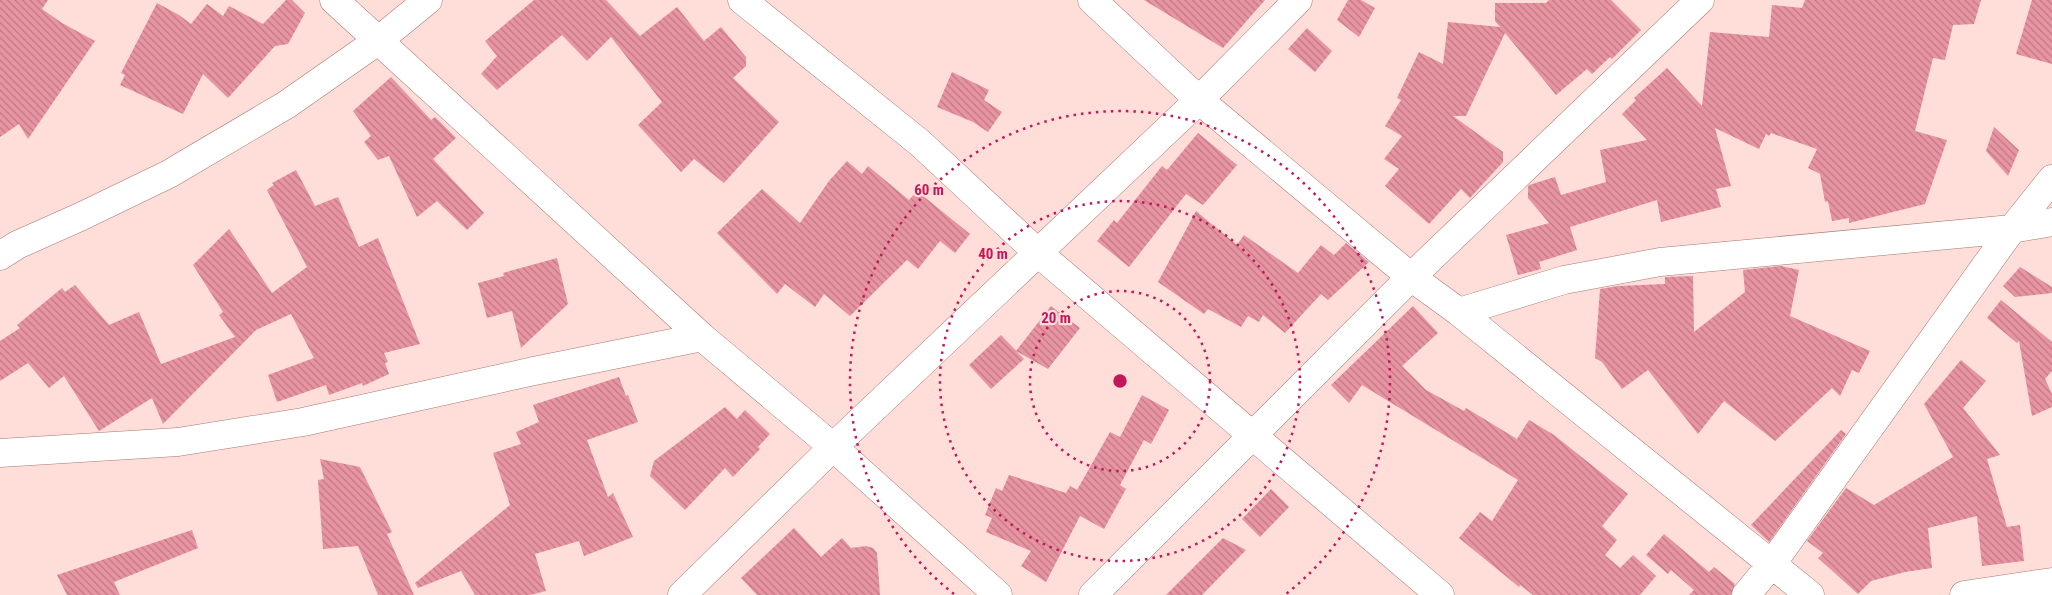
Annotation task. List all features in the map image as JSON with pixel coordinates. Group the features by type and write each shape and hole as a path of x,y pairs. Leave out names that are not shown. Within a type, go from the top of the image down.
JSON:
{"street":[{"path":"334,0 702,337 832,447 998,595"},
{"path":"0,256 17,245 168,174 286,105 379,40 428,0"},
{"path":"742,0 920,143 1036,252 1440,595"},
{"path":"1092,0 1199,100 1411,277 1459,312 1810,595"},
{"path":"682,595 832,447 1036,252 1199,100 1298,0"},
{"path":"1093,595 1411,277 1700,0"},
{"path":"1746,595 1771,565 2012,229 2052,179"},
{"path":"1459,312 1564,280 1660,262 2012,229 2052,222"},
{"path":"0,453 178,442 255,430 312,420 534,371 702,337"},
{"path":"1964,595 2052,582"}],"building":[{"path":"0,0 48,0 42,9 62,23 95,41 28,139 19,124 0,137"},
{"path":"286,0 292,0 305,13 288,44 275,46 228,98 203,74 183,114 120,85 125,75 121,73 157,3 191,24 207,4 223,16 229,6 263,24"},
{"path":"534,0 606,0 640,36 677,7 704,41 721,27 746,57 746,66 733,78 779,122 724,183 694,159 681,172 638,125 662,102 611,37 587,61 562,35 497,90 481,74 497,56 485,41"},
{"path":"1144,0 1265,0 1223,48"},
{"path":"1348,0 1361,0 1375,8 1359,37 1337,20"},
{"path":"1549,0 1611,0 1641,30 1612,59 1610,57 1592,74 1587,69 1556,95 1505,33 1466,116 1453,116 1503,152 1503,162 1470,198 1461,189 1429,224 1385,186 1399,169 1384,159 1402,136 1385,126 1401,100 1397,98 1419,52 1443,64 1448,22 1500,27 1495,21 1495,3 1546,3"},
{"path":"1805,0 1981,0 1974,24 1953,25 1945,60 1933,58 1915,131 1947,140 1925,204 1849,223 1849,218 1832,221 1828,201 1825,202 1820,174 1808,168 1817,149 1771,133 1769,136 1766,134 1759,149 1715,128 1731,186 1716,189 1721,207 1661,222 1657,200 1570,227 1577,250 1539,262 1541,269 1518,275 1506,235 1549,223 1528,198 1529,185 1555,177 1561,195 1606,182 1600,150 1647,140 1622,114 1636,100 1634,98 1667,68 1702,106 1710,32 1769,37 1772,5 1802,8"},
{"path":"2032,0 2052,0 2052,64 2016,54"},
{"path":"1307,28 1332,51 1315,72 1288,49"},
{"path":"952,72 989,90 984,100 1002,112 988,132 973,122 937,107"},
{"path":"391,77 431,120 435,117 456,138 433,159 484,213 467,230 437,201 417,217 389,156 378,160 364,142 371,136 353,111"},
{"path":"1994,127 2019,150 2008,176 1986,151"},
{"path":"1198,133 1237,165 1203,205 1186,194 1129,267 1097,241 1114,220 1117,223 1162,166 1167,170"},
{"path":"847,161 862,174 868,166 909,200 917,191 970,234 955,253 940,241 918,269 907,260 850,316 824,294 815,307 785,284 777,294 717,233 762,189 800,223 829,181"},
{"path":"296,170 315,206 338,197 359,247 378,238 420,344 384,353 388,362 385,363 389,374 363,386 362,383 329,395 326,385 277,402 268,375 314,358 291,314 256,330 163,424 152,398 99,431 64,376 49,388 28,363 0,381 0,341 20,328 17,325 62,288 65,292 75,285 109,325 139,312 161,364 235,337 219,315 223,312 193,265 229,229 272,293 307,267 267,190 274,185 272,183"},
{"path":"1196,211 1237,245 1244,235 1298,273 1321,245 1334,255 1346,243 1369,262 1328,300 1321,294 1285,333 1263,315 1259,322 1248,316 1241,327 1208,309 1204,314 1158,282"},
{"path":"557,258 568,304 521,348 512,311 487,318 478,283 504,276 503,273"},
{"path":"1781,266 1799,270 1790,316 1870,351 1859,373 1852,370 1840,396 1832,388 1775,441 1724,401 1698,434 1648,370 1622,389 1602,362 1595,358 1600,289 1618,286 1665,284 1665,277 1693,276 1694,332 1745,292 1743,270"},
{"path":"2020,267 2052,287 2052,293 2015,297 2003,286"},
{"path":"2001,300 2052,342 2052,371 2045,379 2052,394 2052,407 2032,416 2019,341 2017,343 1987,318"},
{"path":"1051,306 1080,328 1048,369 1016,351"},
{"path":"1413,306 1438,333 1402,366 1426,390 1464,411 1466,408 1517,439 1529,420 1554,435 1628,494 1602,526 1617,540 1605,555 1620,568 1633,555 1656,576 1640,595 1533,595 1520,585 1519,587 1459,538 1480,512 1492,521 1518,480 1362,385 1349,403 1331,385"},
{"path":"1001,335 1024,359 991,389 969,365"},
{"path":"1961,360 1986,381 1963,408 2000,455 1987,459 2007,527 2020,525 2024,561 1982,566 1977,516 1928,528 1932,568 1905,572 1871,581 1858,594 1818,558 1823,553 1807,541 1846,488 1874,505 1953,457 1924,404"},
{"path":"619,377 638,422 587,440 608,497 613,493 633,537 584,556 579,541 535,554 546,591 530,595 475,595 461,571 418,588 415,583 510,505 493,453 521,444 516,432 539,422 533,405"},
{"path":"1142,395 1169,410 1151,444 1144,440 1120,485 1126,489 1104,529 1080,516 1046,582 1021,566 1031,551 986,532 992,518 985,515 996,488 1002,491 1009,475 1066,493 1070,486 1077,490 1110,432 1120,437"},
{"path":"725,407 737,419 745,410 770,434 758,447 760,449 733,477 725,468 685,510 650,476 654,461"},
{"path":"1841,430 1846,434 1769,542 1751,525"},
{"path":"320,459 360,467 392,532 387,534 414,595 378,595 358,546 323,549 318,480 324,479"},
{"path":"1271,489 1289,507 1260,537 1242,519"},
{"path":"794,528 821,557 842,538 851,548 866,546 873,548 877,553 880,595 757,595 741,578"},
{"path":"192,530 198,548 114,582 120,595 67,595 57,575"},
{"path":"1664,534 1709,572 1714,567 1735,584 1731,595 1689,595 1694,590 1671,570 1668,574 1646,555"},
{"path":"1223,538 1246,550 1202,595 1166,595"}]}
